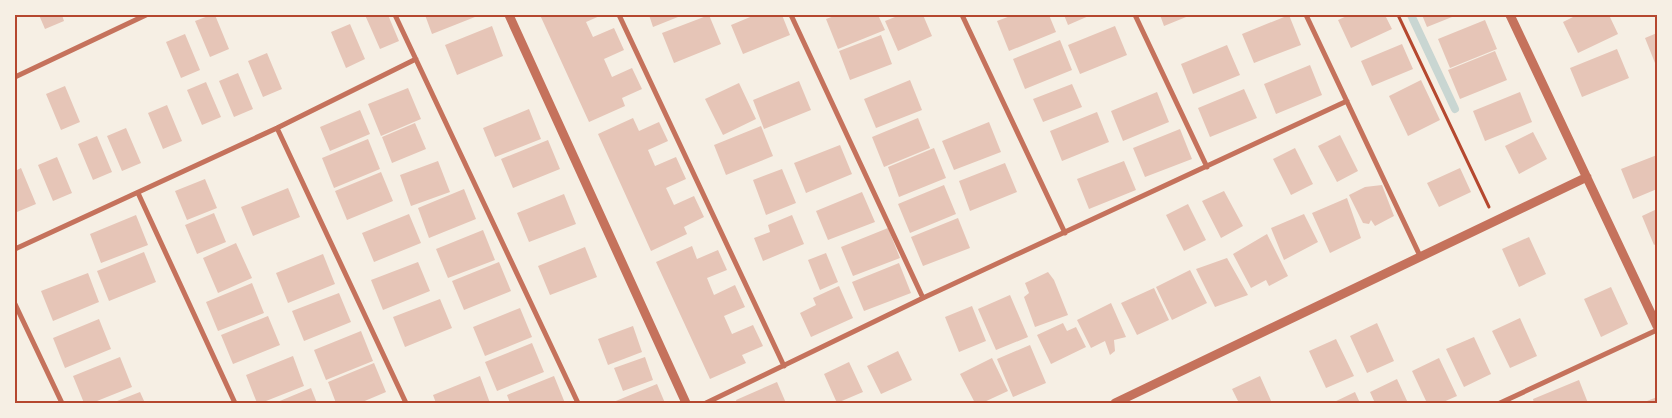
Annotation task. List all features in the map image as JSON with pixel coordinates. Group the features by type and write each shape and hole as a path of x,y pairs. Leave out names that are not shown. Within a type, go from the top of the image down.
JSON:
{"street":[{"path":"15,77 146,15"},
{"path":"395,15 578,403"},
{"path":"510,15 686,403"},
{"path":"619,15 784,366"},
{"path":"791,15 923,298"},
{"path":"962,15 1065,233"},
{"path":"1135,15 1207,167"},
{"path":"1306,15 1420,258"},
{"path":"1510,15 1657,326"},
{"path":"15,249 138,194 416,60"},
{"path":"706,403 923,298 1346,101"},
{"path":"277,128 406,403"},
{"path":"1115,403 1587,177"},
{"path":"138,194 236,403"},
{"path":"15,304 62,403"},
{"path":"1500,403 1657,330"}],"path":[{"path":"1398,15 1496,222"}],"building":[{"path":"39,15 62,15 64,21 45,29"},
{"path":"215,15 229,49 210,57 195,21"},
{"path":"365,15 388,15 399,41 380,49"},
{"path":"425,15 480,15 432,34"},
{"path":"540,15 602,15 586,22 593,37 614,28 624,50 604,59 612,77 632,68 642,89 622,98 625,106 589,122"},
{"path":"649,15 683,15 653,27"},
{"path":"709,15 721,44 674,63 662,33"},
{"path":"755,15 782,15 790,35 743,54 731,25"},
{"path":"837,15 878,15 885,30 838,49 826,19"},
{"path":"900,15 923,15 932,36 898,51 885,21"},
{"path":"1013,15 1049,15 1056,32 1009,51 997,21"},
{"path":"1064,15 1091,15 1068,25"},
{"path":"1160,15 1191,15 1164,26"},
{"path":"1289,15 1301,45 1254,63 1242,34"},
{"path":"1349,15 1385,15 1392,29 1351,48 1338,20"},
{"path":"1422,15 1457,15 1427,27"},
{"path":"1577,15 1609,15 1618,34 1578,53 1563,22"},
{"path":"1485,20 1497,49 1450,68 1438,39"},
{"path":"350,24 365,59 346,68 331,32"},
{"path":"492,26 503,56 457,75 445,45"},
{"path":"1115,26 1127,55 1080,74 1068,45"},
{"path":"1657,33 1657,68 1645,38"},
{"path":"185,34 200,70 181,78 166,42"},
{"path":"881,35 892,64 850,80 839,51"},
{"path":"1060,40 1072,70 1025,89 1013,59"},
{"path":"1402,44 1413,69 1372,86 1361,61"},
{"path":"1227,45 1240,75 1193,94 1181,64"},
{"path":"1617,49 1629,78 1582,97 1570,68"},
{"path":"1495,51 1507,80 1460,99 1448,70"},
{"path":"267,53 282,89 263,97 248,61"},
{"path":"1310,65 1322,95 1276,114 1264,84"},
{"path":"238,73 253,109 234,117 219,81"},
{"path":"910,80 922,110 876,128 864,99"},
{"path":"1421,80 1440,120 1408,136 1389,96"},
{"path":"799,81 811,110 764,129 753,100"},
{"path":"206,82 221,117 202,125 187,90"},
{"path":"739,83 756,119 723,135 705,99"},
{"path":"1072,84 1082,107 1043,122 1033,99"},
{"path":"65,86 80,122 61,130 46,94"},
{"path":"408,88 421,119 381,136 368,104"},
{"path":"1244,89 1257,118 1210,137 1198,108"},
{"path":"1157,92 1169,122 1123,141 1111,111"},
{"path":"1520,92 1532,122 1485,141 1473,111"},
{"path":"167,105 182,141 163,149 148,113"},
{"path":"529,109 541,139 495,157 483,128"},
{"path":"360,110 370,134 330,151 320,127"},
{"path":"1097,112 1109,142 1062,161 1050,131"},
{"path":"633,118 639,131 659,122 668,141 648,150 655,166 676,157 686,179 666,188 674,205 694,196 704,217 684,227 687,234 651,251 598,134"},
{"path":"918,118 930,148 884,167 872,137"},
{"path":"989,122 1001,152 954,170 942,141"},
{"path":"415,123 426,149 392,163 382,137"},
{"path":"761,126 773,156 726,175 714,145"},
{"path":"126,128 141,163 122,171 107,136"},
{"path":"1180,129 1192,159 1145,177 1133,148"},
{"path":"1533,132 1547,159 1519,174 1505,146"},
{"path":"1340,135 1358,171 1337,182 1318,146"},
{"path":"97,136 112,172 93,180 78,144"},
{"path":"368,139 380,169 334,188 322,158"},
{"path":"548,140 560,169 513,188 501,159"},
{"path":"840,145 852,174 806,193 794,163"},
{"path":"934,148 946,178 899,197 888,167"},
{"path":"1295,148 1313,184 1291,195 1273,159"},
{"path":"1657,155 1657,189 1633,199 1621,169"},
{"path":"57,157 72,193 53,201 38,165"},
{"path":"438,161 450,192 411,206 400,175"},
{"path":"1124,161 1136,190 1089,209 1077,179"},
{"path":"1005,163 1017,192 970,211 959,181"},
{"path":"21,168 36,204 17,212 15,208 15,171"},
{"path":"1460,168 1471,192 1439,207 1427,183"},
{"path":"782,169 796,203 766,215 753,180"},
{"path":"381,172 393,201 347,220 335,191"},
{"path":"205,179 217,208 187,220 175,191"},
{"path":"944,185 956,214 910,233 898,204"},
{"path":"1382,185 1394,216 1375,226 1371,220 1369,224 1363,223 1349,195 1365,187"},
{"path":"288,188 300,217 253,236 241,207"},
{"path":"464,189 476,219 429,238 418,208"},
{"path":"1224,191 1243,226 1221,238 1202,201"},
{"path":"862,192 875,222 828,240 816,211"},
{"path":"564,194 576,224 529,242 517,213"},
{"path":"1347,198 1361,238 1330,253 1312,213"},
{"path":"1188,204 1206,240 1184,251 1166,215"},
{"path":"1657,209 1657,243 1654,245 1642,216"},
{"path":"214,213 226,242 197,254 185,225"},
{"path":"409,214 421,243 374,262 362,233"},
{"path":"1304,214 1318,242 1284,260 1271,228"},
{"path":"136,215 148,245 101,263 90,234"},
{"path":"792,215 804,244 763,261 754,238 770,232 768,225"},
{"path":"958,218 970,248 923,266 911,237"},
{"path":"888,228 900,258 853,276 841,247"},
{"path":"483,230 495,260 448,278 436,249"},
{"path":"1267,234 1288,276 1269,286 1266,280 1251,288 1233,254"},
{"path":"1529,237 1546,274 1519,287 1502,249"},
{"path":"236,243 252,278 218,293 203,258"},
{"path":"692,246 697,259 718,250 727,270 707,278 714,295 735,285 745,307 724,316 732,334 753,325 763,346 742,355 746,363 710,379 656,262"},
{"path":"585,247 597,277 550,295 538,266"},
{"path":"144,252 156,282 109,301 97,271"},
{"path":"826,253 838,282 820,290 808,260"},
{"path":"323,254 335,284 288,303 276,273"},
{"path":"1227,258 1248,295 1215,307 1196,269"},
{"path":"418,262 430,291 383,310 371,280"},
{"path":"499,262 511,291 464,310 452,281"},
{"path":"899,263 911,293 864,311 852,282"},
{"path":"1190,270 1207,303 1172,320 1156,287"},
{"path":"1048,272 1054,280 1068,315 1035,327 1024,297 1029,293 1025,283"},
{"path":"88,273 99,302 53,321 41,291"},
{"path":"252,283 264,313 218,331 206,302"},
{"path":"839,286 853,318 811,337 800,313 816,305 813,298"},
{"path":"1611,287 1628,324 1601,337 1584,299"},
{"path":"1154,288 1169,320 1137,335 1121,303"},
{"path":"339,293 351,322 304,341 292,311"},
{"path":"1010,295 1028,337 996,350 978,309"},
{"path":"440,299 452,328 405,347 393,317"},
{"path":"1111,303 1126,337 1114,340 1115,351 1110,355 1105,341 1091,348 1077,320"},
{"path":"972,306 986,341 959,352 945,317"},
{"path":"520,308 532,337 485,356 473,327"},
{"path":"268,316 280,345 233,364 221,335"},
{"path":"1520,318 1537,356 1510,368 1492,331"},
{"path":"99,319 111,349 65,368 53,338"},
{"path":"1063,323 1067,331 1076,327 1086,347 1051,364 1037,335"},
{"path":"1377,323 1394,361 1367,373 1350,336"},
{"path":"633,326 642,352 608,365 598,339"},
{"path":"361,331 373,361 326,380 314,350"},
{"path":"1474,337 1491,374 1464,387 1446,349"},
{"path":"1336,339 1354,376 1326,388 1309,351"},
{"path":"532,343 544,372 497,391 485,362"},
{"path":"1030,345 1046,383 1013,397 997,359"},
{"path":"898,351 912,380 881,394 867,366"},
{"path":"293,356 304,386 257,403 246,375"},
{"path":"120,357 132,387 92,403 84,403 73,376"},
{"path":"645,357 653,380 623,391 614,368"},
{"path":"992,358 1008,391 982,403 975,403 960,374"},
{"path":"1439,358 1457,396 1441,403 1427,403 1412,371"},
{"path":"849,362 863,392 837,403 824,374"},
{"path":"374,363 386,392 360,403 336,403 328,382"},
{"path":"480,376 490,403 436,403 433,395"},
{"path":"554,376 565,403 510,403 507,395"},
{"path":"1260,376 1272,403 1239,403 1232,389"},
{"path":"1397,379 1408,403 1375,403 1370,392"},
{"path":"1579,380 1588,403 1534,403 1533,399"},
{"path":"777,382 786,403 737,403 736,400"},
{"path":"657,384 665,403 611,403"},
{"path":"311,388 317,403 275,403"},
{"path":"140,392 145,403 112,403"},
{"path":"1355,392 1360,403 1332,403"},
{"path":"1657,397 1657,403 1642,403"}],"waterway":[{"path":"1411,15 1455,109"}]}
